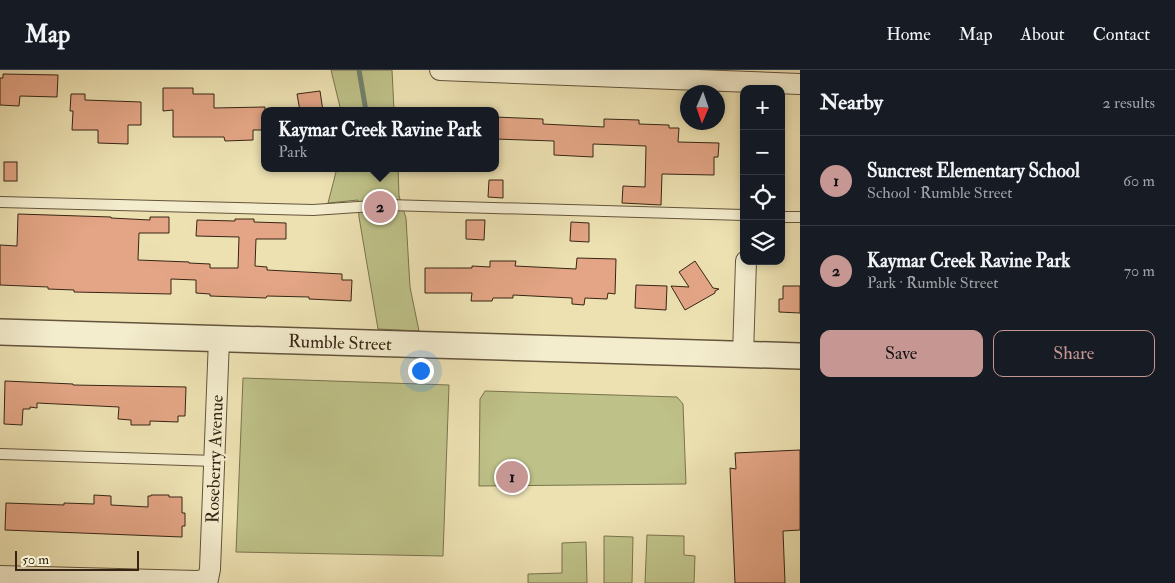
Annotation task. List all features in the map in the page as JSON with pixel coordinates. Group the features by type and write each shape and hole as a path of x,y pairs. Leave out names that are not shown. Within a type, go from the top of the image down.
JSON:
{"street":[{"path":"440,70 502,71 751,85 800,84"},
{"path":"743,354 746,265"},
{"name":"Rumble Street","path":"0,332 800,356"},
{"name":"Roseberry Avenue","path":"0,576 197,581 208,579 215,461 219,339"}],"lane":[{"path":"0,202 313,210 388,205 740,215"},
{"path":"785,217 800,217"},
{"path":"0,454 215,461"}],"green space":[{"path":"331,70 392,70 394,107 340,107"},
{"path":"336,172 398,172 399,196 406,218 410,287 419,331 378,329 359,217 358,200 328,203"},
{"path":"243,378 449,385 443,556 236,552"},
{"path":"485,391 677,397 683,404 686,484 479,486 480,399"},
{"path":"647,535 684,536 684,555 695,556 694,583 645,583"},
{"path":"604,536 633,537 632,583 604,583"},
{"path":"586,542 587,583 528,583 528,574 562,573 562,543"}],"building":[{"path":"3,74 58,75 57,97 20,96 19,106 0,105 0,78 3,78"},
{"path":"163,88 193,88 193,94 214,94 214,108 261,107 261,130 253,130 253,140 225,141 224,137 173,137 173,110 163,111"},
{"path":"320,91 322,107 299,107 297,94"},
{"path":"71,94 85,94 85,100 141,102 141,125 128,125 128,144 98,143 98,130 72,130 73,111 70,111"},
{"path":"499,117 543,119 543,124 604,127 604,119 639,120 639,124 669,125 669,128 679,128 678,142 719,143 718,157 714,157 714,175 662,174 661,205 622,203 623,186 645,187 646,146 593,144 593,157 554,155 554,141 499,139"},
{"path":"4,162 17,162 17,181 4,181"},
{"path":"489,180 503,180 503,198 488,197"},
{"path":"18,214 150,220 150,217 169,217 169,233 139,233 138,260 210,264 210,268 238,268 239,237 196,236 197,220 235,221 235,219 254,219 254,222 286,223 286,239 256,239 255,266 267,267 267,270 342,274 342,280 352,280 351,301 309,299 309,297 210,296 210,294 196,293 196,280 171,279 171,294 74,292 74,290 48,289 48,287 0,285 0,245 17,246"},
{"path":"466,220 485,220 484,240 466,239"},
{"path":"571,222 589,223 589,242 570,241"},
{"path":"577,258 616,259 615,294 608,293 607,299 585,298 584,305 572,304 572,298 513,295 513,298 493,298 492,301 471,301 472,293 425,293 425,268 490,267 490,261 516,261 515,266 576,269"},
{"path":"695,261 713,288 719,289 685,310 671,286 689,287 679,272"},
{"path":"636,285 667,286 666,310 635,308"},
{"path":"783,286 800,286 800,313 779,312 779,299 783,299"},
{"path":"5,381 73,385 186,387 185,416 178,416 178,422 150,421 150,425 131,425 131,420 118,419 119,407 37,403 37,408 23,409 22,425 4,424"},
{"path":"800,450 800,530 783,531 785,583 735,583 730,468 736,469 735,453"},
{"path":"94,495 111,496 111,505 148,507 148,496 151,495 182,497 182,513 185,513 185,526 182,526 182,537 5,530 6,503 94,504"}],"waterway":[{"path":"359,70 365,107"}],"place":[{"name":"Kaymar Creek Ravine Park","path":"380,207"},
{"name":"Suncrest Elementary School","path":"512,477"}]}
